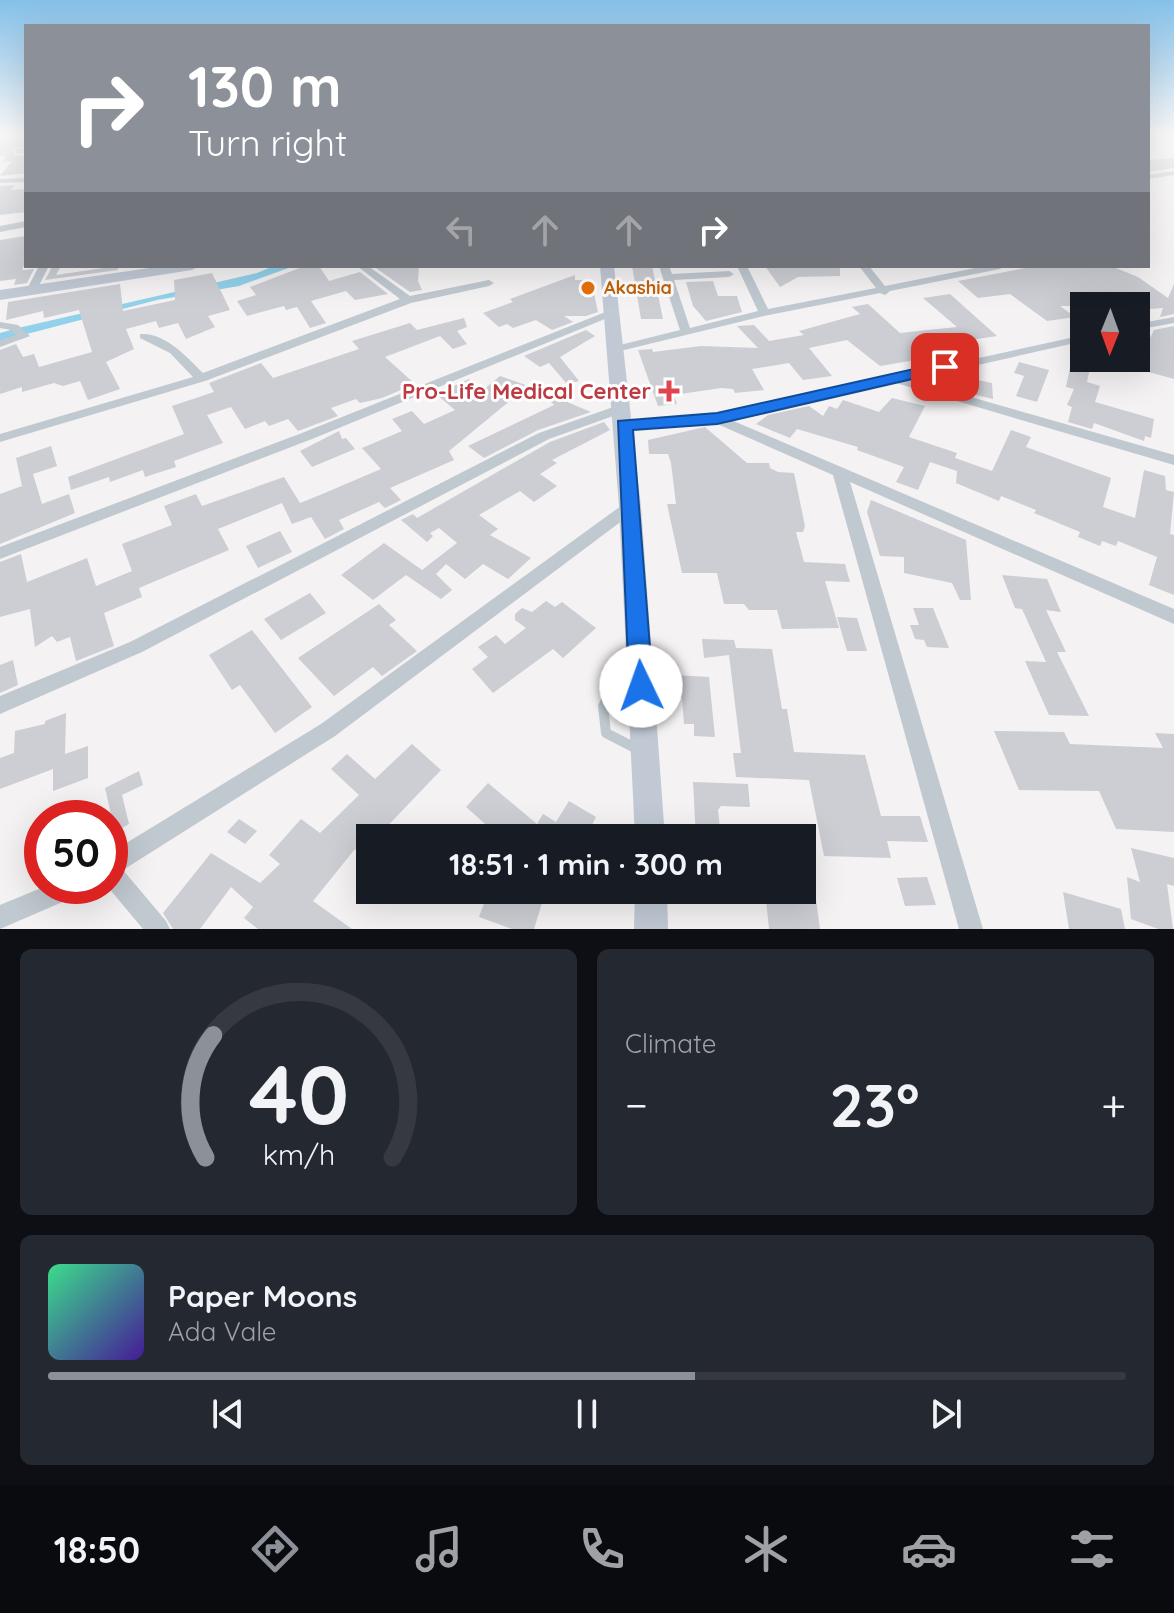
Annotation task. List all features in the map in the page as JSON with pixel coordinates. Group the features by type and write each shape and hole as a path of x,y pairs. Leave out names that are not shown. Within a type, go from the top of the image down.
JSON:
{"main road":[{"path":"0,295 179,268"},
{"path":"607,268 630,507 649,824"},
{"path":"651,904 651,929"}],"street":[{"path":"0,181 24,180"},
{"path":"0,229 24,224"},
{"path":"31,291 43,268"},
{"path":"365,268 408,300"},
{"path":"743,268 764,313"},
{"path":"866,268 885,292"},
{"path":"616,349 764,313 885,292 991,268"},
{"path":"686,332 666,272 729,274"},
{"path":"0,438 201,378 408,300 489,283"},
{"path":"0,553 307,436 613,312"},
{"path":"1150,324 1174,320"},
{"path":"0,325 18,331 21,338 0,344"},
{"path":"144,336 174,351 201,378"},
{"path":"0,705 136,647 544,436 623,417 717,419 889,378 1070,341"},
{"path":"889,378 1174,460"},
{"path":"717,419 1174,617"},
{"path":"840,473 971,929"},
{"path":"128,855 328,730 630,507"},
{"path":"128,893 158,929"},
{"path":"0,917 31,904"}],"lane":[{"path":"641,686 610,694 603,706 606,733 645,752"}],"water":[{"path":"269,268 288,268 239,286 157,300 0,341 0,333 18,328"}],"building":[{"path":"15,185 11,190 24,189 24,212 0,215 0,186"},
{"path":"24,236 22,270 34,269 27,283 14,285 16,279 0,281 0,240"},
{"path":"51,268 60,268 56,275 103,268 118,270 45,280"},
{"path":"300,268 320,268 329,281 360,272 388,294 355,300 346,291 311,301 326,323 310,328 297,307 286,310 284,306 247,316 237,301 256,295 250,287"},
{"path":"376,268 419,268 418,281 422,290 410,292"},
{"path":"632,268 652,268 663,319 641,319"},
{"path":"766,268 840,268 840,276 798,277 780,287"},
{"path":"1026,268 1116,268 1138,277 1168,298 1174,284 1174,314 1160,317 1163,308 1150,309 1150,292 1070,292 1070,306 1060,306 1070,313 1070,318 1047,321 1010,294 978,298 958,281"},
{"path":"212,273 230,310 208,316 215,327 186,339 178,323 159,328 156,321 126,329 134,349 106,362 120,389 88,400 80,381 63,386 54,383 22,392 22,387 0,394 0,350 16,344 23,357 34,354 39,367 92,352 79,310 44,318 43,311 6,320 8,302 120,284 123,311 175,300 174,280"},
{"path":"575,275 575,280 591,280 598,312 586,316 564,316 573,322 552,330 536,320 513,328 507,324 499,327 483,313 513,302 510,299"},
{"path":"713,281 718,296 737,296 742,312 706,321 693,306 686,282"},
{"path":"950,294 997,336 911,349 922,359 880,366 847,340 809,348 832,376 803,380 789,363 752,369 764,390 735,393 733,389 721,388 674,395 677,404 658,406 638,350 652,349 653,352 701,346 758,348 737,326 754,325 769,341 804,335 799,331 860,314 852,307 868,304 900,333 957,327 923,298"},
{"path":"464,318 467,327 457,331 467,344 453,349 440,336 385,357 415,384 382,398 360,403 356,399 331,408 338,416 298,431 288,419 269,426 265,421 245,429 231,407 207,415 223,443 174,461 176,467 145,477 143,470 110,482 109,477 71,490 68,477 184,434 172,406 214,392 209,383 261,363 273,378 359,349 352,341 410,323 417,330"},
{"path":"1174,326 1174,379 1148,372 1150,338 1154,330"},
{"path":"586,330 595,336 560,357 579,381 567,384 549,363 540,367 524,356"},
{"path":"1019,362 1049,370 1037,402 1016,396 1024,376 1014,373"},
{"path":"1070,368 1070,372 1089,372 1087,382 1100,386 1095,402 1154,419 1151,438 1145,436 1144,441 1094,423 1092,429 1068,422 1072,407 1067,405 1074,389 1066,387"},
{"path":"500,376 528,386 449,451 454,460 390,488 401,500 385,508 379,502 339,520 344,529 325,539 311,517 292,524 282,503 218,529 229,550 139,588 142,597 104,613 114,646 76,661 70,637 57,642 52,636 35,647 30,609 0,617 0,562 21,554 27,582 87,558 96,586 132,571 122,544 172,525 164,506 196,494 202,506 284,477 300,503 381,469 362,448 402,431 392,419 412,411 424,424 455,410 436,394 469,379 483,390"},
{"path":"968,378 992,383 993,399 968,393"},
{"path":"541,391 591,412 538,430 484,458 468,446 554,405"},
{"path":"892,398 925,406 909,437 957,453 955,458 992,471 1011,430 1031,437 1026,447 1111,478 1103,507 1135,518 1144,470 1165,476 1166,490 1174,492 1170,534 1174,535 1174,595 1149,585 1157,557 1118,541 1116,546 1102,541 1100,546 1078,537 1080,532 1034,513 1036,510 1001,496 999,501 956,483 957,471 930,462 918,490 896,482 904,467 857,450 858,447 797,429 790,438 756,424 768,415 809,406 823,416 829,406 837,409 843,400 879,412"},
{"path":"604,422 610,430 552,460 557,463 540,474 557,486 534,502 520,491 479,515 498,529 490,535 531,558 508,579 483,564 465,579 446,564 436,574 452,590 441,599 406,575 373,600 341,575 384,543 422,570 457,543 439,528 430,533 433,536 427,542 401,520 413,514 417,518 550,442"},
{"path":"705,427 747,463 769,463 770,468 778,472 794,473 805,526 803,532 796,532 804,562 845,564 850,582 825,581 839,628 782,629 777,610 749,610 744,604 724,604 717,573 682,573 667,504 676,504 671,463 668,454 649,454 648,440"},
{"path":"339,431 342,439 346,438 355,449 312,467 300,451"},
{"path":"51,446 57,466 33,474 42,504 69,494 75,513 0,544 0,494 22,486 16,458"},
{"path":"871,500 966,540 971,600 960,600 952,583 904,573 904,557 880,556 867,512"},
{"path":"280,531 292,552 258,568 246,546"},
{"path":"1002,575 1047,579 1061,612 1046,610 1066,652 1057,652 1089,716 1049,715 1025,661 1046,662 1022,609 1015,608"},
{"path":"310,593 326,613 281,640 264,619"},
{"path":"546,601 555,607 562,602 596,628 563,658 553,649 493,693 472,669 488,657 478,647 496,635 505,644 526,628 515,620 515,614 522,608 532,612"},
{"path":"379,604 396,620 389,625 417,651 382,676 373,667 334,696 298,658"},
{"path":"913,608 933,608 949,648 927,647 924,640 915,639 910,625 919,625"},
{"path":"837,617 857,618 867,651 847,651"},
{"path":"252,630 312,707 275,733 240,685 232,690 209,655"},
{"path":"702,639 734,640 736,648 772,649 782,709 787,709 794,752 865,755 881,816 920,816 928,842 887,841 891,858 824,856 809,780 736,777 733,753 741,753 729,655 704,658"},
{"path":"13,660 18,685 0,693 0,665"},
{"path":"675,675 709,677 715,737 694,736 694,724 684,724 682,698 676,698"},
{"path":"66,713 65,754 88,746 88,778 53,791 53,769 0,789 0,758 14,753 15,731 45,724 45,721"},
{"path":"994,731 1064,732 1070,744 1163,748 1155,733 1174,734 1174,832 1116,829 1099,791 1019,790"},
{"path":"412,744 441,770 389,824 356,824 356,850 313,901 352,929 258,929 244,918 253,907 231,887 200,929 173,929 163,913 211,853 260,883 280,864 269,855 301,819 320,833 359,795 331,769 347,754 375,779"},
{"path":"139,771 143,785 122,795 123,800 108,800 105,788"},
{"path":"693,782 748,784 750,807 721,806 718,810 720,824 695,824"},
{"path":"488,783 537,824 485,824 466,807"},
{"path":"569,801 596,817 592,824 537,824 543,814 556,822"},
{"path":"239,819 257,831 245,844 227,832"},
{"path":"1131,848 1174,858 1174,886 1167,884 1173,929 1158,929 1131,919 1127,877 1140,882"},
{"path":"927,877 936,905 905,906 897,878"},
{"path":"1063,892 1121,909 1125,929 1069,929"},
{"path":"816,899 820,929 769,929 766,904 816,904"},
{"path":"484,904 542,904 534,929 512,929 479,917"}],"place":[{"name":"Akashia","path":"588,288"},
{"name":"Pro-Life Medical Center","path":"669,391"}],"route":[{"path":"641,686 624,425 717,419 945,367"}]}
